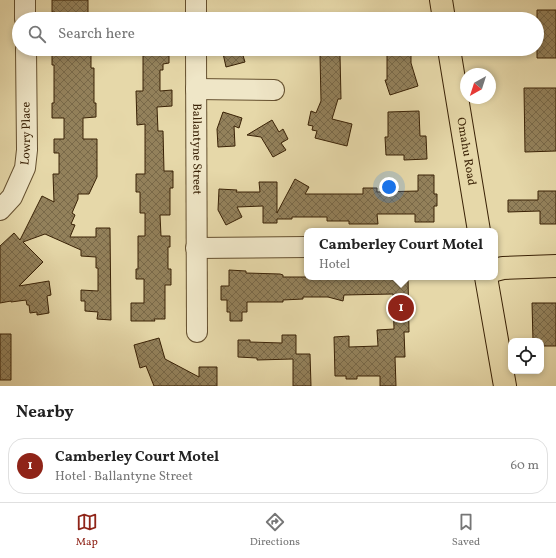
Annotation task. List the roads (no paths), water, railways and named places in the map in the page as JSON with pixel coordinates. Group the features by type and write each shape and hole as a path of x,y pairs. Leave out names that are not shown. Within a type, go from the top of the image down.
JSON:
{"main road":[{"path":"441,0 443,12"},
{"name":"Omahu Road","path":"450,56 478,228"},
{"path":"498,270 556,266"},
{"path":"487,280 505,386"}],"street":[{"path":"25,0 25,12"},
{"path":"196,0 196,12"},
{"name":"Lowry Place","path":"0,210 12,197 25,168 27,150 26,56"},
{"name":"Ballantyne Street","path":"196,56 197,332"},
{"path":"196,88 274,90"},
{"path":"196,248 304,247"}],"place":[{"name":"Camberley Court Motel","path":"401,308"}]}
